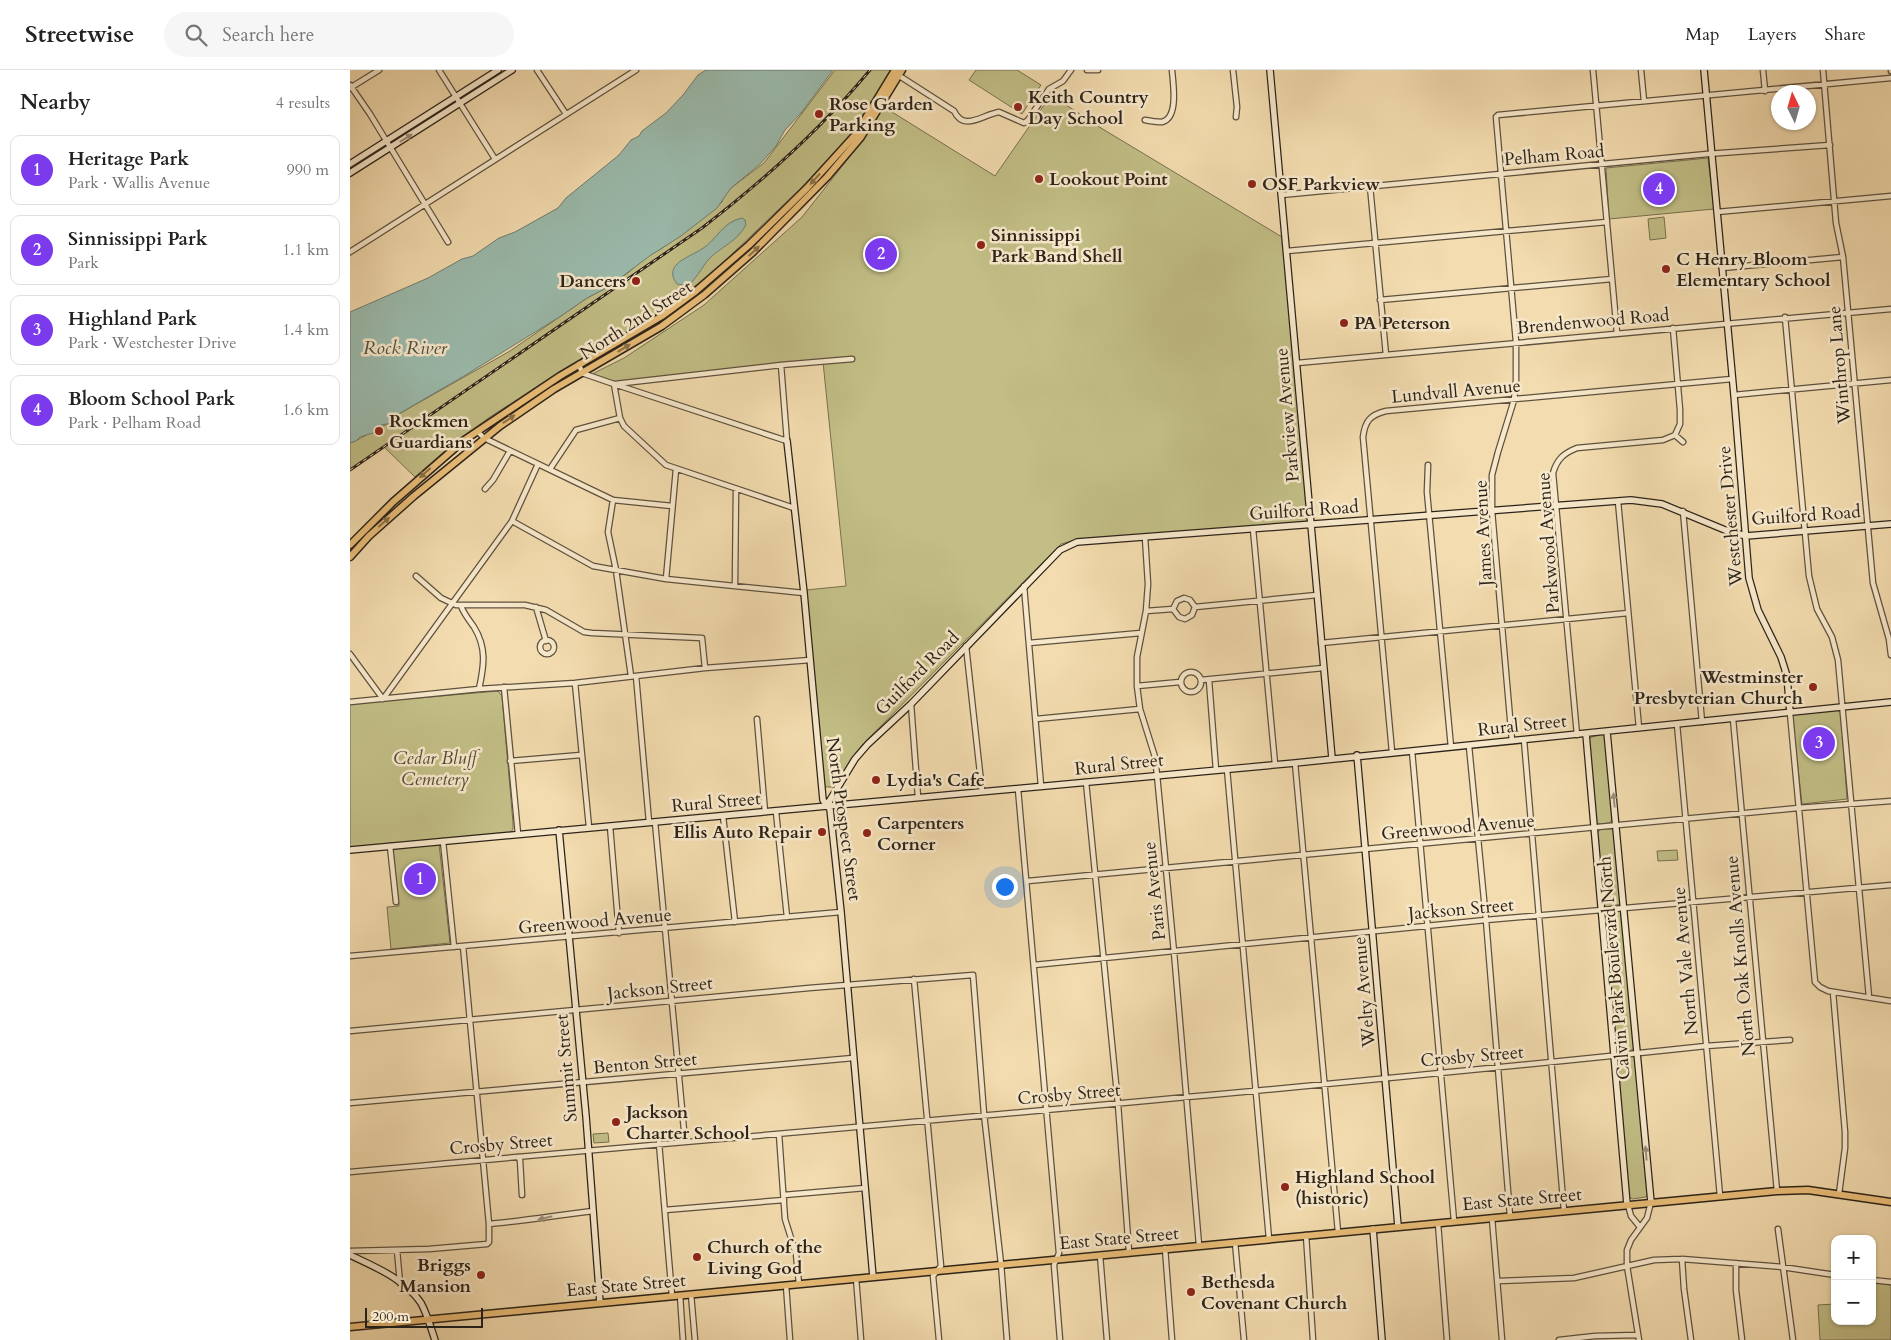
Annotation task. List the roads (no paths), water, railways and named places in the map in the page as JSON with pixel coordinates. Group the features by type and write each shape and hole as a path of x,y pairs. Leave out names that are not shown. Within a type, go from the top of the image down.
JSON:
{"main road":[{"name":"North 2nd Street","path":"350,545 407,490 463,441 579,364 662,316 696,291 749,245 807,188 856,134 898,72"},
{"name":"North 2nd Street","path":"350,557 375,530 484,438 554,389 662,326 704,295 753,252 828,176 861,137 898,72"},
{"name":"East State Street","path":"350,1327 873,1277 939,1268 1373,1230 1398,1226 1777,1191 1808,1190 1891,1202"}],"street":[{"path":"379,70 350,87 386,141 448,242"},
{"path":"439,70 495,159"},
{"path":"350,164 498,70"},
{"path":"350,173 512,70"},
{"path":"538,70 566,114"},
{"path":"898,72 954,110 961,121 974,120 999,112 1024,123 1049,89 1063,80 1071,70"},
{"path":"1087,70 1098,70"},
{"path":"1146,120 1162,122 1168,119 1171,114 1174,103 1172,70"},
{"path":"1233,70 1237,107 1236,117"},
{"name":"Parkview Avenue","path":"1270,70 1332,758"},
{"path":"1593,70 1617,333"},
{"path":"1641,70 1644,101"},
{"name":"Westchester Drive","path":"1704,70 1749,578 1758,610 1781,657 1786,676 1815,982 1820,987 1833,992"},
{"path":"1763,70 1765,91"},
{"name":"Winthrop Lane","path":"1823,70 1836,223 1843,256 1873,583 1890,639 1891,656"},
{"path":"350,252 633,71"},
{"path":"1596,105 1891,78"},
{"name":"James Avenue","path":"1512,741 1492,511 1492,475 1514,400 1516,342 1496,118 1498,115 1596,105"},
{"name":"Pelham Road","path":"1281,195 1501,173 1830,145"},
{"path":"1370,186 1386,354"},
{"path":"1717,212 1891,196"},
{"path":"1287,251 1607,222"},
{"path":"1722,268 1843,256"},
{"path":"1380,300 1612,279"},
{"name":"Brendenwood Road","path":"1297,363 1727,322 1891,309"},
{"path":"1785,317 1809,576 1817,609 1832,637 1838,660 1869,997"},
{"path":"1673,328 1680,410 1680,424 1675,435 1683,442"},
{"path":"614,384 852,359"},
{"path":"579,364 582,372 614,384 787,441"},
{"name":"North Prospect Street","path":"781,365 823,800 830,810 841,912 873,1277"},
{"name":"Lundvall Avenue","path":"1392,752 1363,437 1364,427 1369,418 1386,411 1732,379"},
{"path":"1734,395 1891,380"},
{"path":"614,384 620,418 624,426 666,465 794,508"},
{"path":"550,469 576,430 620,418"},
{"path":"477,431 484,438 613,500 672,506"},
{"name":"Parkwood Avenue","path":"1577,735 1553,473 1561,457 1577,448 1663,440 1675,435"},
{"path":"485,489 493,480 510,451"},
{"path":"383,700 512,521 538,464"},
{"path":"1428,465 1430,516 1452,747"},
{"path":"666,578 676,469"},
{"path":"735,586 736,489"},
{"path":"613,500 608,532 616,570 625,635 634,676 666,929 685,1141"},
{"name":"Guilford Road","path":"827,805 860,753 1060,550 1077,542 1631,500 1662,504 1725,530 1746,536 1891,524"},
{"path":"1618,501 1639,728"},
{"path":"1683,512 1702,722"},
{"path":"512,521 594,566 666,578 804,593"},
{"path":"1253,529 1275,764"},
{"name":"Paris Avenue","path":"1145,537 1148,584 1146,611 1137,657 1137,686 1140,709 1155,757 1157,775 1174,952 1198,1245"},
{"path":"416,576 441,598 460,606 518,605 536,608 556,614 584,632 702,638 705,668"},
{"path":"1024,586 1042,786"},
{"path":"1195,607 1317,595"},
{"path":"1173,609 1177,601 1184,598 1190,600 1195,607"},
{"path":"460,606 476,631 482,647 484,666 480,689"},
{"path":"1173,609 1179,617 1185,619 1192,615 1195,607"},
{"path":"536,608 546,641"},
{"path":"1146,611 1173,609"},
{"path":"1321,643 1628,613"},
{"path":"1029,643 1141,633"},
{"path":"966,645 982,791"},
{"path":"350,654 383,700"},
{"path":"350,702 480,689 575,683 705,668 810,660"},
{"path":"1201,680 1324,668"},
{"path":"1190,672 1196,674 1201,680 1199,688 1192,692 1184,690 1180,682 1183,675 1190,672"},
{"path":"1209,680 1216,770"},
{"path":"1137,686 1180,682"},
{"path":"575,683 589,827"},
{"path":"504,687 518,834"},
{"name":"Rural Street","path":"350,850 443,840 776,812 827,805 1018,789 1357,755 1469,746 1891,702"},
{"path":"910,704 918,797"},
{"path":"1036,719 1140,709"},
{"path":"757,719 765,812"},
{"name":"North Oak Knolls Avenue","path":"1733,719 1777,1191"},
{"name":"North Vale Avenue","path":"1678,724 1720,1196"},
{"name":"Calvin Park Boulevard North","path":"1607,732 1651,1202"},
{"name":"Calvin Park Boulevard North","path":"1586,734 1627,1204"},
{"path":"1524,740 1553,1062 1564,1211"},
{"path":"1469,746 1486,920 1510,1216"},
{"path":"1412,751 1454,1221"},
{"path":"510,761 582,755"},
{"name":"Welty Avenue","path":"1357,755 1374,932 1398,1226"},
{"path":"1295,762 1338,1232"},
{"path":"1227,769 1269,1238"},
{"path":"1086,782 1118,1104 1129,1252"},
{"path":"1018,789 1028,881 1059,1253 1054,1265 1060,1340"},
{"name":"Greenwood Avenue","path":"1028,881 1741,813 1891,801"},
{"path":"776,812 787,917"},
{"path":"723,816 735,922"},
{"path":"610,826 619,933"},
{"name":"Summit Street","path":"559,830 589,1149 600,1303"},
{"path":"443,840 454,947"},
{"path":"390,846 396,902"},
{"name":"Jackson Street","path":"1034,965 1486,920 1891,885"},
{"name":"Greenwood Avenue","path":"350,956 841,912"},
{"path":"350,1251 487,1244 489,1239 463,946"},
{"name":"Jackson Street","path":"350,1031 973,975 984,1114"},
{"path":"914,980 928,1119 939,1268 933,1276 939,1340"},
{"path":"1839,1194 1845,1140 1833,992 1891,1001"},
{"name":"Crosby Street","path":"350,1172 984,1114 1186,1098 1706,1046 1790,1040"},
{"name":"Benton Street","path":"350,1103 853,1058"},
{"path":"984,1114 1001,1264 1007,1340"},
{"path":"779,1134 785,1220 796,1254 799,1284"},
{"path":"659,1143 672,1296"},
{"path":"518,1157 520,1160 522,1194"},
{"path":"665,1210 865,1188"},
{"path":"1559,1340 1595,1336 1638,1337 1627,1266 1627,1250 1647,1218 1651,1202"},
{"path":"1627,1204 1631,1216 1640,1227"},
{"path":"489,1224 536,1220 593,1211"},
{"path":"1492,1218 1502,1340"},
{"path":"1438,1223 1447,1340"},
{"path":"1778,1229 1793,1340"},
{"path":"1373,1230 1382,1340"},
{"path":"1306,1235 1314,1340"},
{"path":"1235,1242 1244,1340"},
{"path":"1165,1248 1172,1340"},
{"path":"397,1250 400,1282"},
{"path":"350,1255 400,1282 410,1291 421,1304 435,1340"},
{"path":"1100,1255 1107,1340"},
{"path":"1498,1281 1574,1278 1654,1260 1682,1259 1782,1267 1831,1274"},
{"path":"1682,1259 1691,1340"},
{"path":"1736,1263 1736,1290 1742,1340"},
{"path":"856,1278 861,1340"},
{"path":"1876,1280 1891,1282"},
{"path":"786,1285 790,1340"},
{"path":"691,1294 695,1340"},
{"path":"680,1295 683,1340"},
{"path":"682,1318 693,1317"}],"water":[{"name":"Rock River","path":"706,70 833,70 801,113 785,130 776,146 760,164 731,188 717,208 681,236 651,255 608,287 397,415 392,423 381,425 373,433 360,437 350,443 350,312 428,278 462,259 473,256 499,238 515,232 558,208 566,198 619,155 631,140 639,136 642,131 666,113 698,75"},
{"path":"742,218 745,220 746,225 738,236 708,260 691,283 677,284 673,277 675,266 702,249 729,223"}],"railway":[{"path":"350,470 702,228 790,154 832,113 870,70"}],"place":[{"name":"Keith Country Day School","path":"1018,107"},
{"name":"Rose Garden Parking","path":"819,114"},
{"name":"Lookout Point","path":"1039,179"},
{"name":"OSF Parkview","path":"1252,184"},
{"name":"Bloom School Park","path":"1659,189"},
{"name":"Sinnissippi Park Band Shell","path":"981,245"},
{"name":"Sinnissippi Park","path":"881,254"},
{"name":"C Henry Bloom Elementary School","path":"1666,269"},
{"name":"Dancers","path":"636,281"},
{"name":"PA Peterson","path":"1344,323"},
{"name":"Rockmen Guardians","path":"379,431"},
{"name":"Westminster Presbyterian Church","path":"1813,687"},
{"name":"Highland Park","path":"1819,743"},
{"name":"Lydia's Cafe","path":"876,780"},
{"name":"Ellis Auto Repair","path":"822,832"},
{"name":"Carpenters Corner","path":"867,833"},
{"name":"Heritage Park","path":"420,879"},
{"name":"Jackson Charter School","path":"616,1122"},
{"name":"Highland School (historic)","path":"1285,1187"},
{"name":"Church of the Living God","path":"697,1257"},
{"name":"Briggs Mansion","path":"481,1275"},
{"name":"Bethesda Covenant Church","path":"1191,1292"}],"park label":[{"name":"Cedar Bluff Cemetery","path":"435,768"}]}
